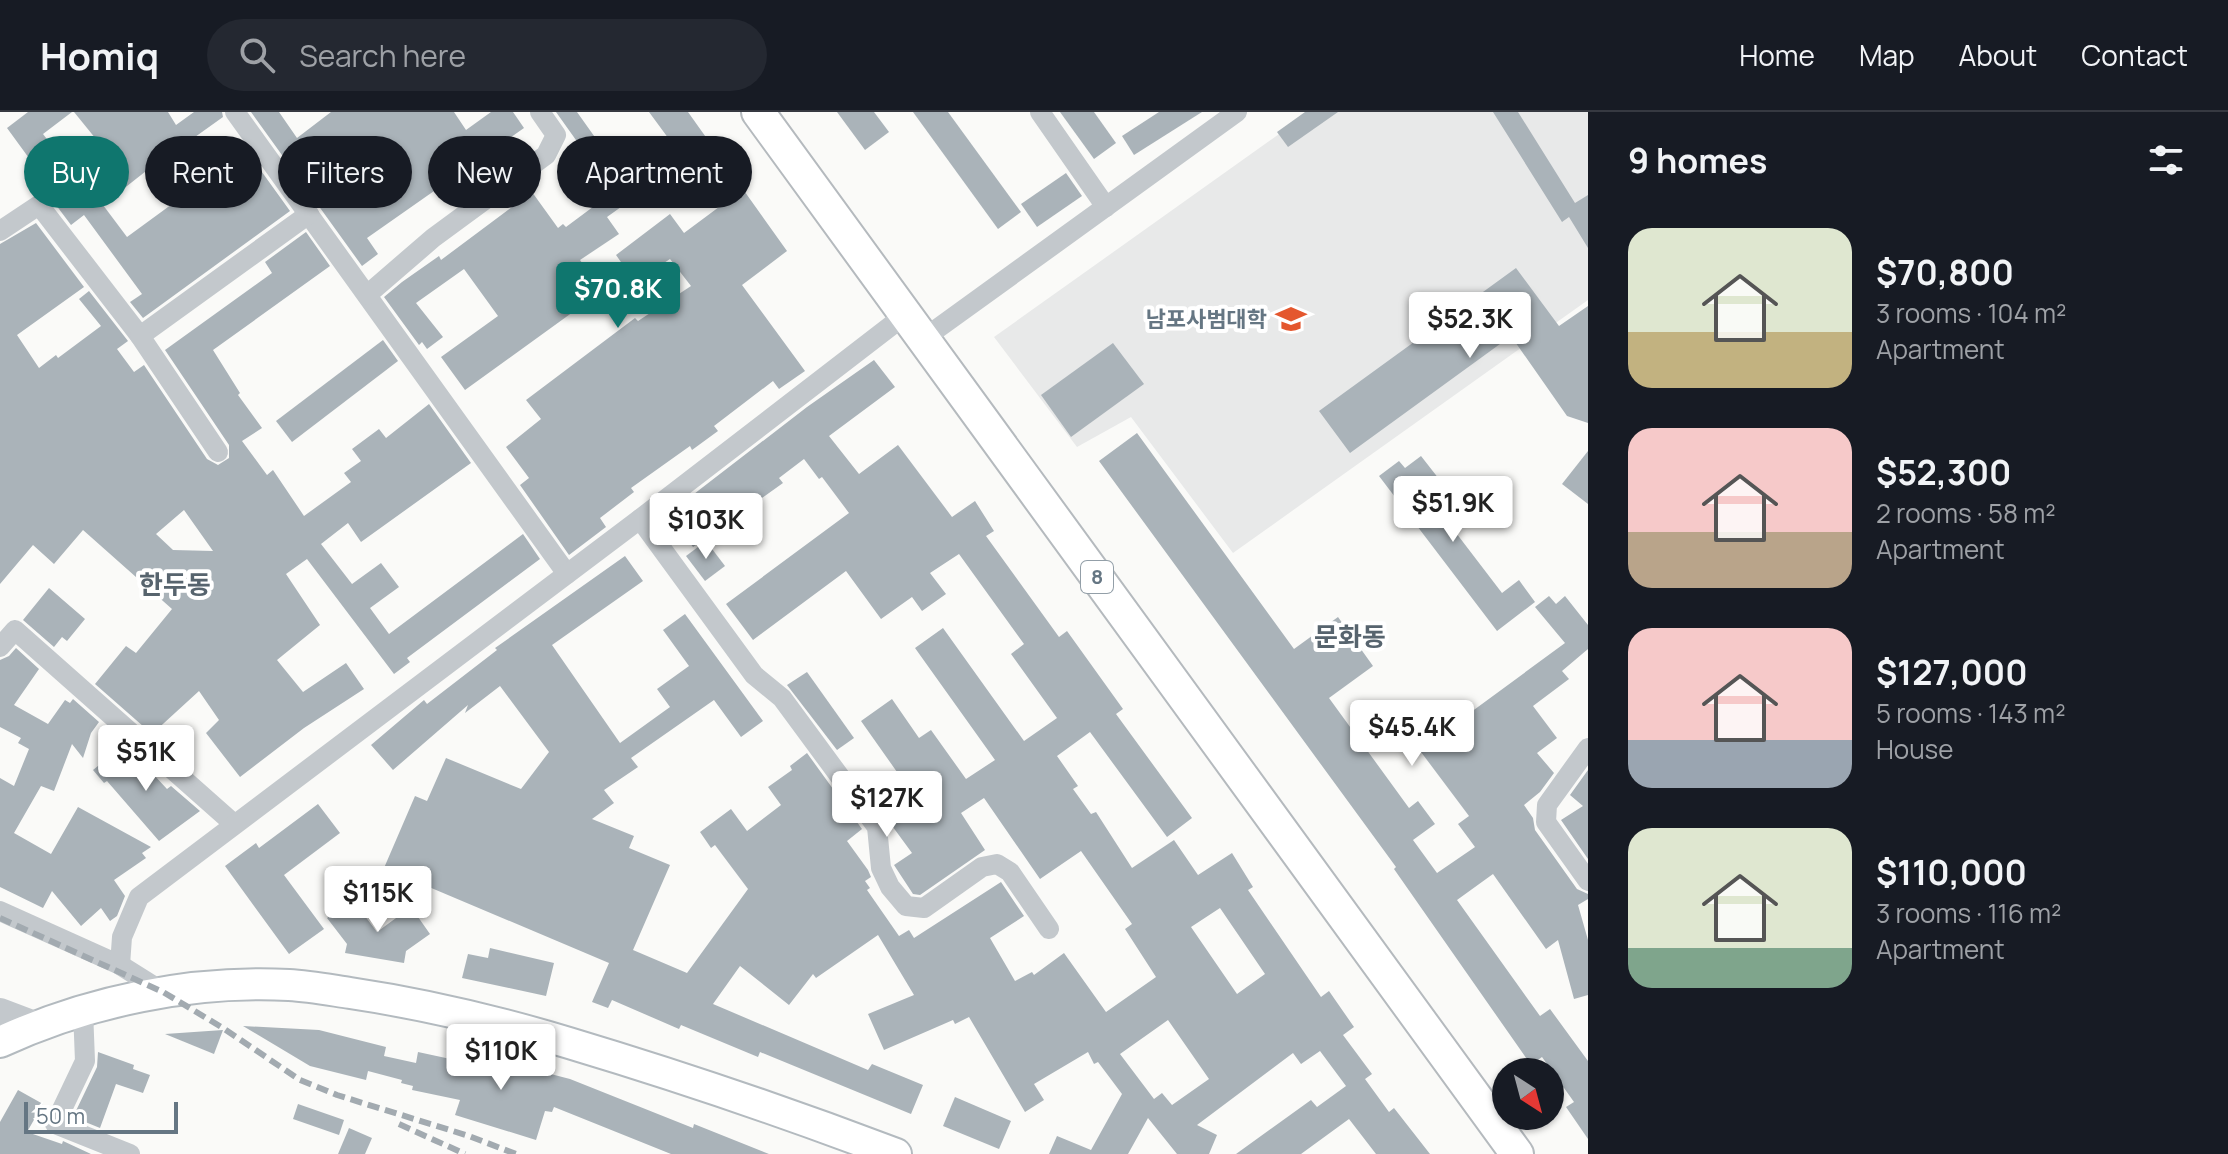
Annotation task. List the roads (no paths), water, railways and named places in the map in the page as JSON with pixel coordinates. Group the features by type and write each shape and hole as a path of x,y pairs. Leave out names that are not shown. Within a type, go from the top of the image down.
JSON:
{"main road":[{"name":"8","path":"758,112 1517,1154"},
{"path":"0,1042 37,1025 83,1010 163,992 235,985 291,985 412,1002 519,1028 671,1073 896,1154"}],"street":[{"path":"235,112 567,574"},
{"path":"367,295 433,238 546,155 556,135 540,112"},
{"path":"1040,112 1106,207"},
{"path":"120,965 122,937 139,897 234,824 640,519 914,327 1106,207 1237,112"},
{"path":"0,231 39,205 140,336 218,452"},
{"path":"140,336 309,214"},
{"path":"640,519 754,675 782,698 877,827 881,868 890,887 906,906 924,908 982,867 997,864 1010,872 1049,929"},
{"path":"0,647 15,630 234,824"},
{"path":"1588,748 1547,805 1546,822 1588,881"},
{"path":"0,911 120,965 163,992"},
{"path":"83,1010 85,1061 55,1124 130,1154"},
{"path":"0,1011 37,1025"}],"railway":[{"path":"0,918 163,992 300,1080 516,1154"},
{"path":"399,1124 465,1154"}],"place":[{"name":"남포사범대학","path":"1291,319"}],"district":[{"name":"한두동","path":"175,585"},
{"name":"문화동","path":"1350,637"}]}
